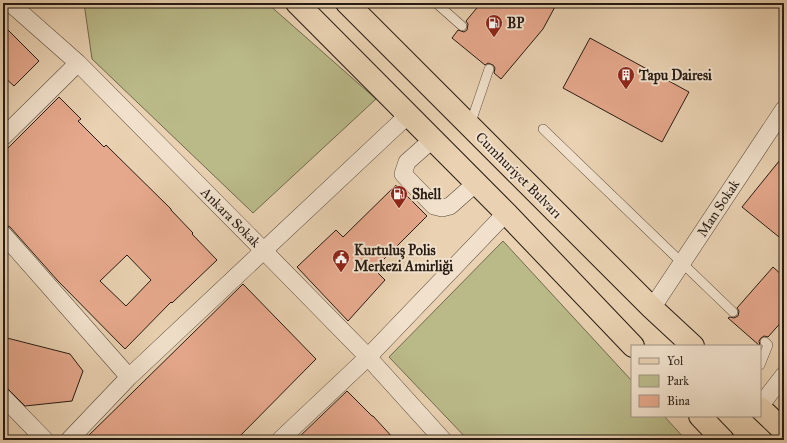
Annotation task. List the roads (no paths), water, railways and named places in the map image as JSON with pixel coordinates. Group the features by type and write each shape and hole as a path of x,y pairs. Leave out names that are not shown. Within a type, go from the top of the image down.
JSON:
{"main road":[{"path":"297,3 506,213 632,345"},
{"name":"Cumhuriyet Bulvarı","path":"347,3 652,308 692,345"},
{"path":"761,408 784,431"},
{"path":"701,417 723,440"}],"street":[{"name":"Ankara Sokak","path":"10,3 78,63 368,357 443,440"},
{"path":"3,137 78,63"},
{"name":"Man Sokak","path":"652,308 784,109"},
{"path":"69,440 129,377 408,114"},
{"path":"433,139 407,162 403,174 408,180 434,206 442,208 450,206 476,183"},
{"path":"280,440 368,357 506,213"},
{"path":"3,234 129,377"},
{"path":"761,406 784,375"},
{"path":"3,397 45,440"}],"lane":[{"path":"436,3 462,26"},
{"path":"470,126 489,69"},
{"path":"543,130 733,312"},
{"path":"761,362 768,345 765,342"}],"place":[{"name":"BP","path":"494,38"},
{"name":"Tapu Dairesi","path":"626,90"},
{"name":"Shell","path":"399,209"},
{"name":"Kurtuluş Polis Merkezi Amirliği","path":"341,273"}]}
